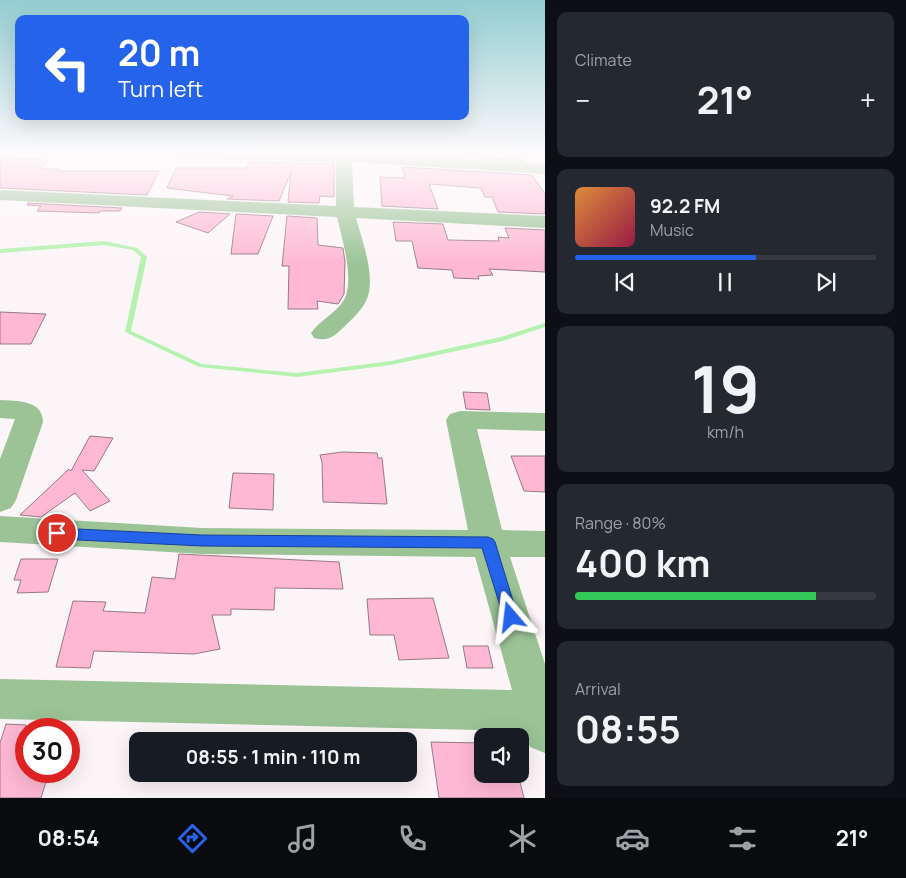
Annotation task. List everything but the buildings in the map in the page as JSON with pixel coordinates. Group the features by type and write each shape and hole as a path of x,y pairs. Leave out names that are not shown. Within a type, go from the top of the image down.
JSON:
{"street":[{"path":"323,333 351,307 356,299 359,284 356,254 345,213 345,190"},
{"path":"0,195 545,222"},
{"path":"0,409 19,410 29,414 29,422 0,500"},
{"path":"0,699 543,718 488,542 460,420 545,422"},
{"path":"0,529 202,541 488,542 545,544"}],"waterway":[{"path":"0,251 104,243 135,249 144,257 128,332 201,366 297,375 391,363 503,339 545,325"}],"route":[{"path":"57,533 202,541 488,542 511,617"}]}
